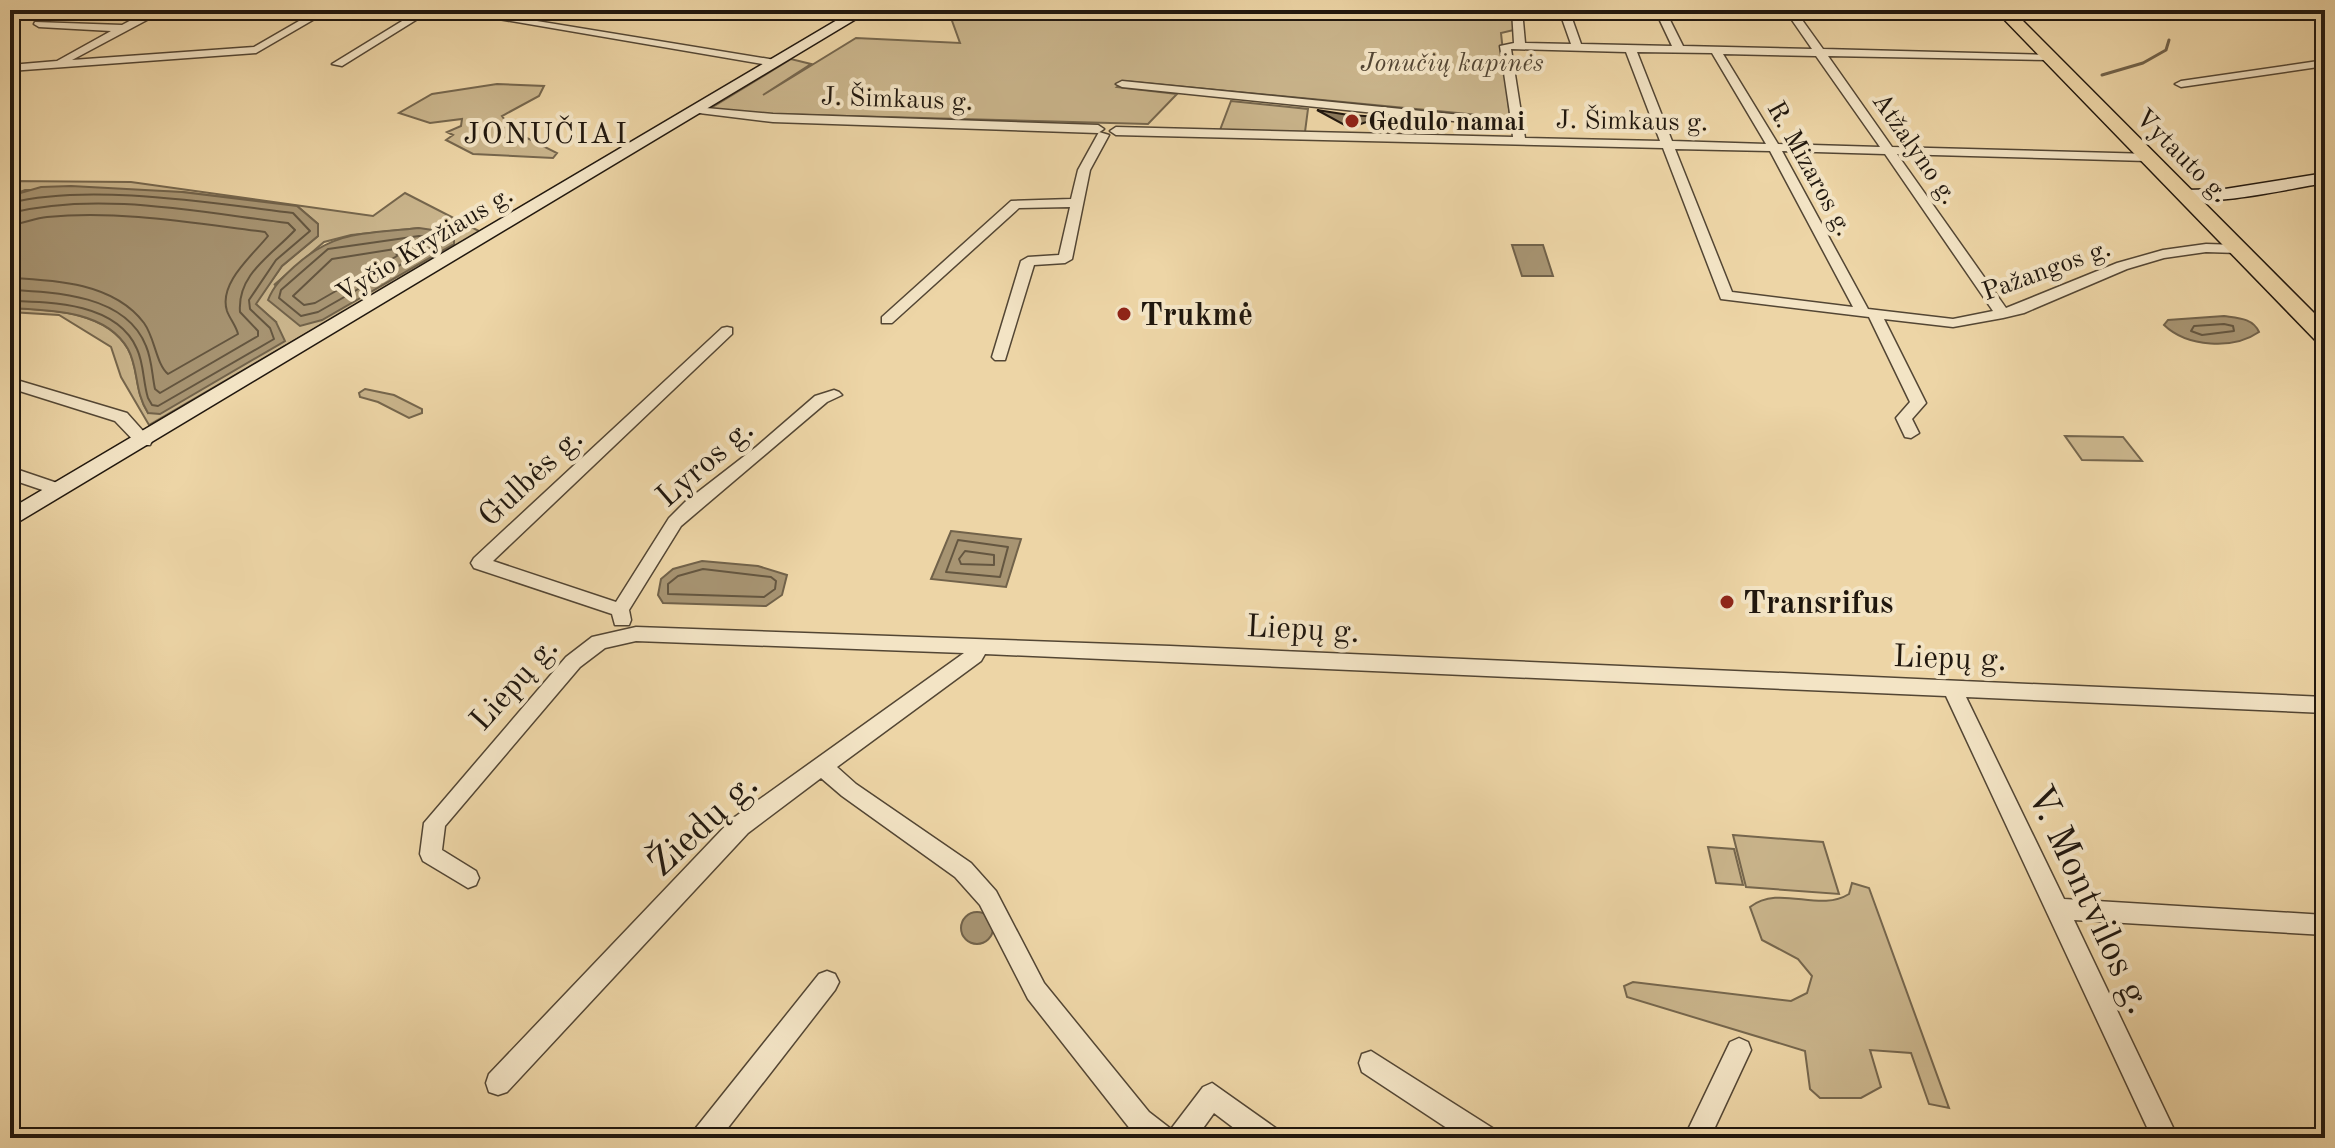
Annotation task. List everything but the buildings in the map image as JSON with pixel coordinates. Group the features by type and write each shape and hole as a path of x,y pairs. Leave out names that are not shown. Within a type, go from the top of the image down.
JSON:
{"main road":[{"name":"Vytauto g.","path":"2003,10 2325,337"}],"street":[{"path":"53,65 159,10 215,16"},
{"path":"10,68 256,50 325,10"},
{"path":"338,64 427,10"},
{"path":"451,10 775,63"},
{"path":"812,10 859,13"},
{"path":"1517,10 1520,46"},
{"path":"1564,10 1577,47"},
{"path":"1660,10 1679,49"},
{"name":"Atžalyno g.","path":"1790,10 2003,314"},
{"name":"Vyčio Kryžiaus g.","path":"10,519 859,13"},
{"path":"39,24 124,28"},
{"path":"1520,141 1505,46 2050,57"},
{"path":"1630,48 1668,145"},
{"name":"R. Mizaros g.","path":"1716,51 1774,147 1918,403 1904,418 1911,433"},
{"path":"2181,84 2325,63"},
{"path":"1122,84 1517,124"},
{"name":"J. Šimkaus g.","path":"695,110 727,116 1106,131 2147,157"},
{"path":"1000,357 1028,261 1065,259 1088,157 1106,131"},
{"name":"Pažangos g.","path":"1668,145 1726,296 1953,323 2003,314 2056,297 2141,260 2200,248 2238,249"},
{"path":"2186,195 2225,194 2325,178"},
{"path":"887,320 1016,204 1077,203"},
{"name":"Gulbės g.","path":"620,610 480,563 727,331"},
{"path":"10,383 121,417 144,441"},
{"name":"Lyros g.","path":"620,610 675,522 821,399 834,395"},
{"path":"10,473 60,490"},
{"path":"620,610 624,635"},
{"name":"Liepų g.","path":"468,878 431,854 435,823 573,662 599,642 624,635 979,646 2325,705"},
{"name":"Žiedų g.","path":"498,1083 740,826 974,656 979,646"},
{"name":"V. Montvilos g.","path":"1953,689 2165,1138"},
{"path":"823,767 849,790 963,870 978,885 1036,991 1140,1121 1162,1138"},
{"path":"2055,909 2325,925"},
{"path":"704,1138 827,982"},
{"path":"1697,1138 1739,1050"},
{"path":"1371,1063 1485,1138"},
{"path":"1180,1138 1212,1096 1268,1138"}],"green space":[{"name":"Jonučių kapinės","path":"1137,10 1285,10 1287,15 1359,18 1360,10 1516,10 1518,29 1501,33 1510,118 1124,81 1117,87 1177,94 1148,124 732,113 711,108 791,59 811,64 763,95 856,38 960,43 951,18"},
{"path":"497,84 544,86 539,96 502,116 513,131 557,153 553,158 473,154 446,140 453,135 447,132 461,126 462,119 430,123 399,113 432,94"},
{"path":"1231,101 1308,109 1305,132 1220,130"},
{"path":"10,181 131,182 373,216 405,193 481,232 149,425 121,377 111,347 59,315 10,312 10,308 75,315 105,326 128,349 148,413 276,322 255,304 282,266 318,236 318,224 297,206 182,192 25,190 10,196","holes":["419,228 274,285 324,242 351,235"]},
{"path":"365,389 394,395 422,409 422,413 409,418 378,402 360,397 359,393"},
{"path":"2065,436 2123,437 2142,461 2082,460"},
{"path":"1733,835 1823,842 1839,894 1746,887"},
{"path":"1708,847 1734,849 1743,885 1716,883"},
{"path":"1852,883 1869,888 1949,1108 1929,1104 1911,1053 1870,1050 1881,1087 1861,1098 1820,1098 1810,1089 1805,1051 1627,997 1624,986 1633,982 1791,1001 1807,993 1812,976 1798,959 1762,940 1750,907 1774,898 1837,899 1849,894"}],"water":[{"path":"41,187 182,192 297,206 318,224 318,236 282,266 256,304 276,322 285,341 160,414 148,413 128,349 106,326 91,319 59,312 10,308 10,196"},
{"path":"419,228 454,233 454,244 322,320 300,326 268,300 287,274 324,245 353,235"},
{"path":"1512,245 1543,245 1553,276 1522,276"},
{"path":"2224,316 2249,321 2259,332 2236,342 2210,344 2185,338 2164,325 2168,320"},
{"path":"951,531 1021,539 1006,587 931,579"},
{"path":"702,561 758,566 787,575 782,595 766,606 663,603 658,595 661,579 673,569"},
{"path":"977,912 988,917 993,928 988,939 977,944 966,939 961,928 966,917"}],"waterway":[{"path":"2102,75 2143,63 2166,50 2169,40"}],"place":[{"name":"Gedulo namai","path":"1352,121"},
{"name":"Trukmė","path":"1124,314"},
{"name":"Transrifus","path":"1727,602"}],"district":[{"name":"JONUČIAI","path":"546,133"}]}
